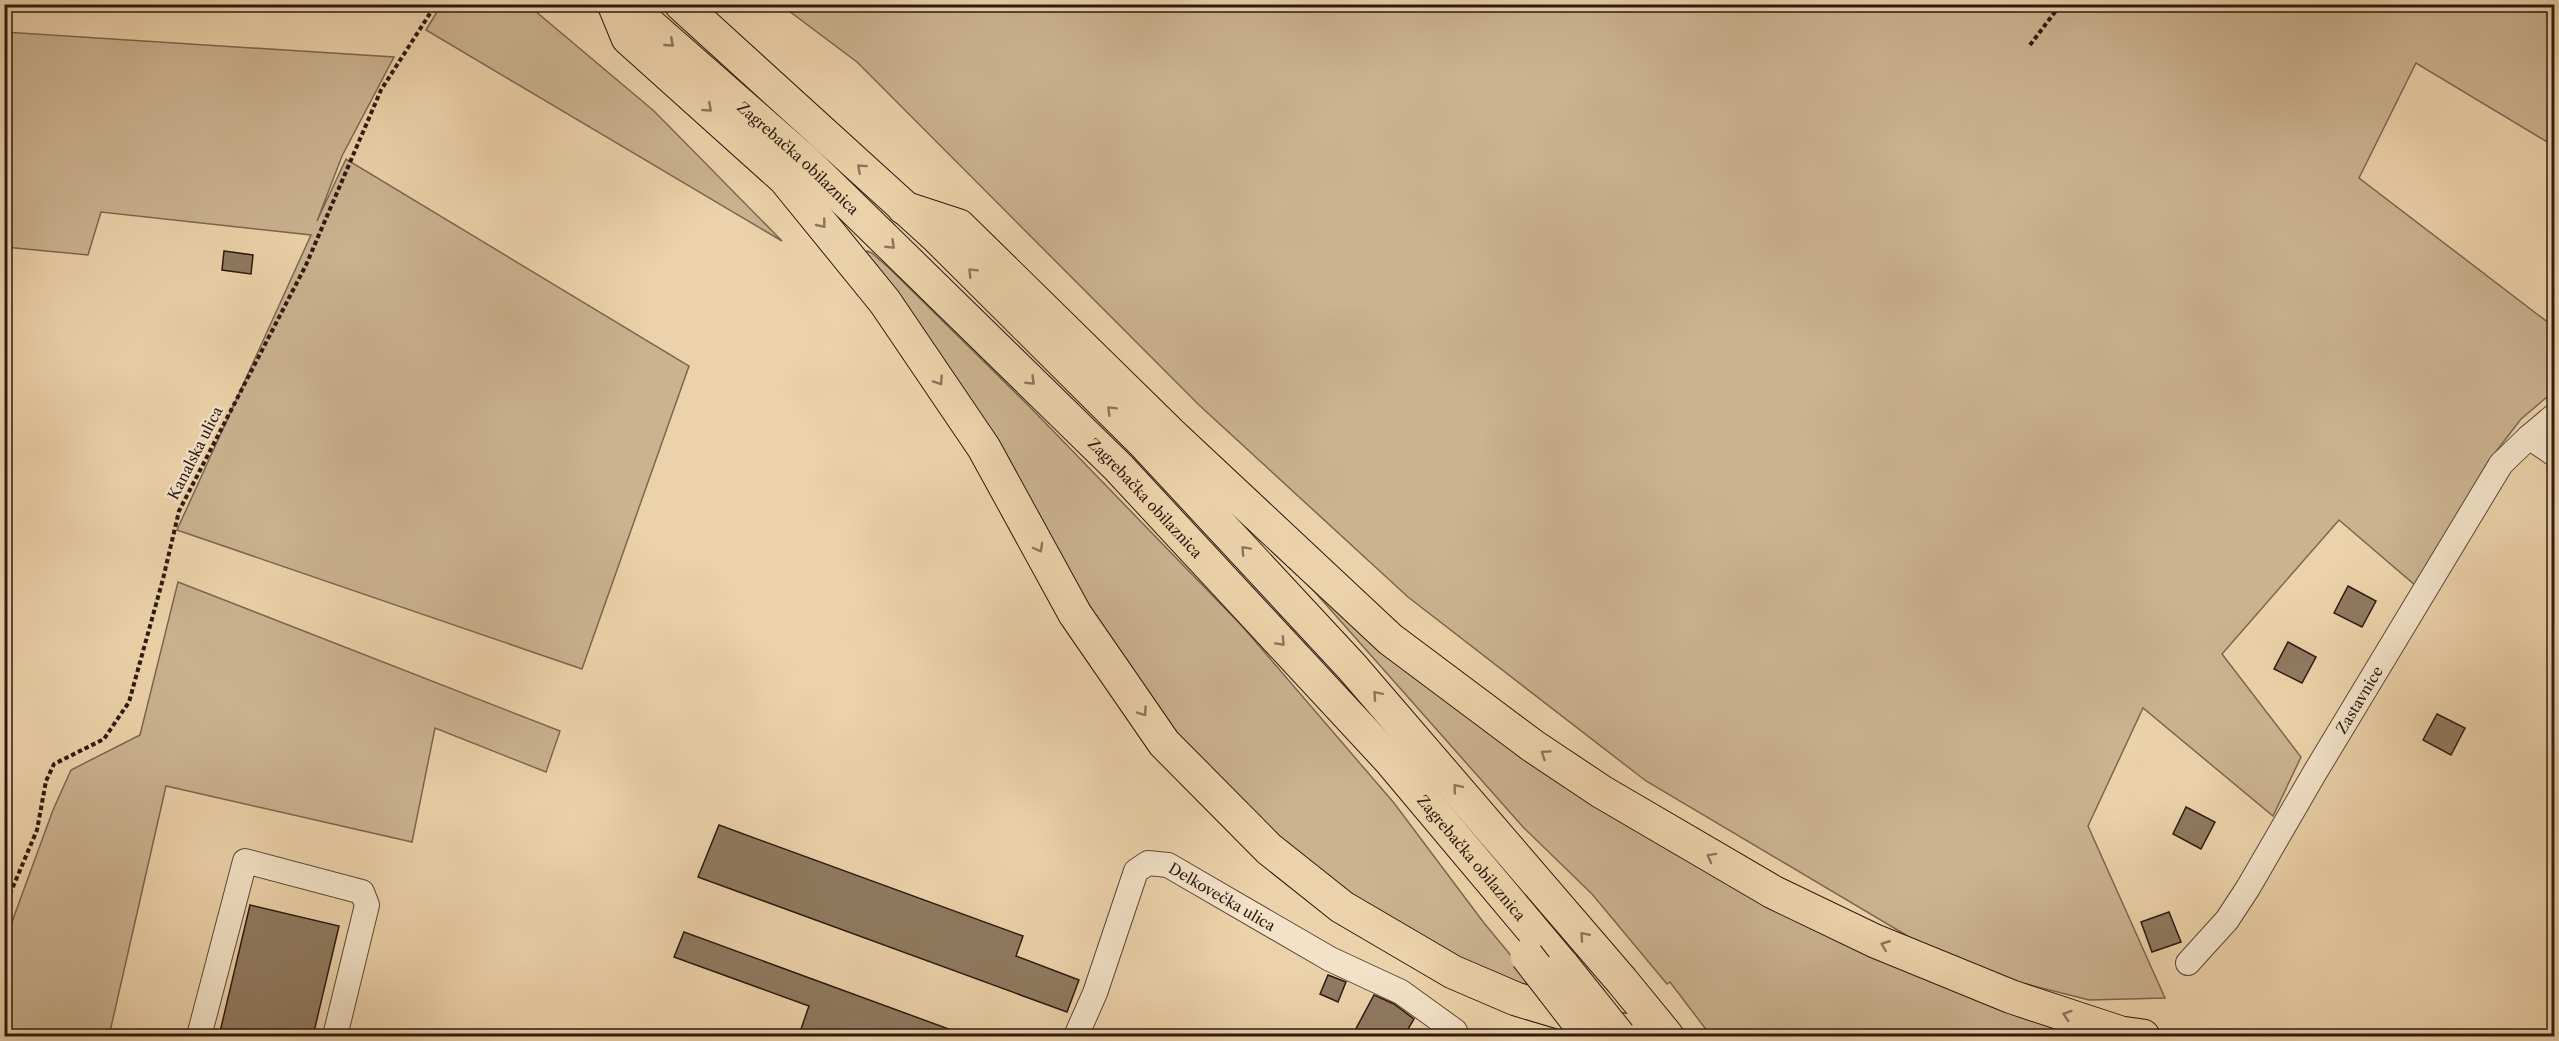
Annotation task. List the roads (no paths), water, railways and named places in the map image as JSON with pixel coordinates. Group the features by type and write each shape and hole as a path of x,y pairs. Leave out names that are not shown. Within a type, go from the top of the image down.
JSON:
{"highway":[{"path":"614,4 628,38 785,179 885,302 984,448 1075,614 1164,743 1269,849 1342,907 1453,972 1516,999 1617,1029 1659,1036"},
{"name":"Zagrebačka obilaznica","path":"626,4 808,164 1118,467 1389,759 1619,1036"},
{"path":"681,4 936,237 1128,426 1368,685 1667,1036"},
{"path":"904,208 958,226 1171,434 1390,639 1533,746 1602,792 1773,892 1875,941 2012,997 2121,1033 2143,1036"},
{"path":"1509,902 1527,957 1589,1036"}],"street":[{"name":"Zastavnice","path":"2188,963 2227,920 2248,888 2495,472 2529,437 2554,416"},
{"path":"2529,437 2554,453"},
{"path":"199,1036 245,861 362,892 367,905 335,1036"},
{"name":"Delkovečka ulica","path":"1076,1036 1095,993 1136,871 1148,862 1168,865 1330,959 1401,993 1453,1034"}]}
